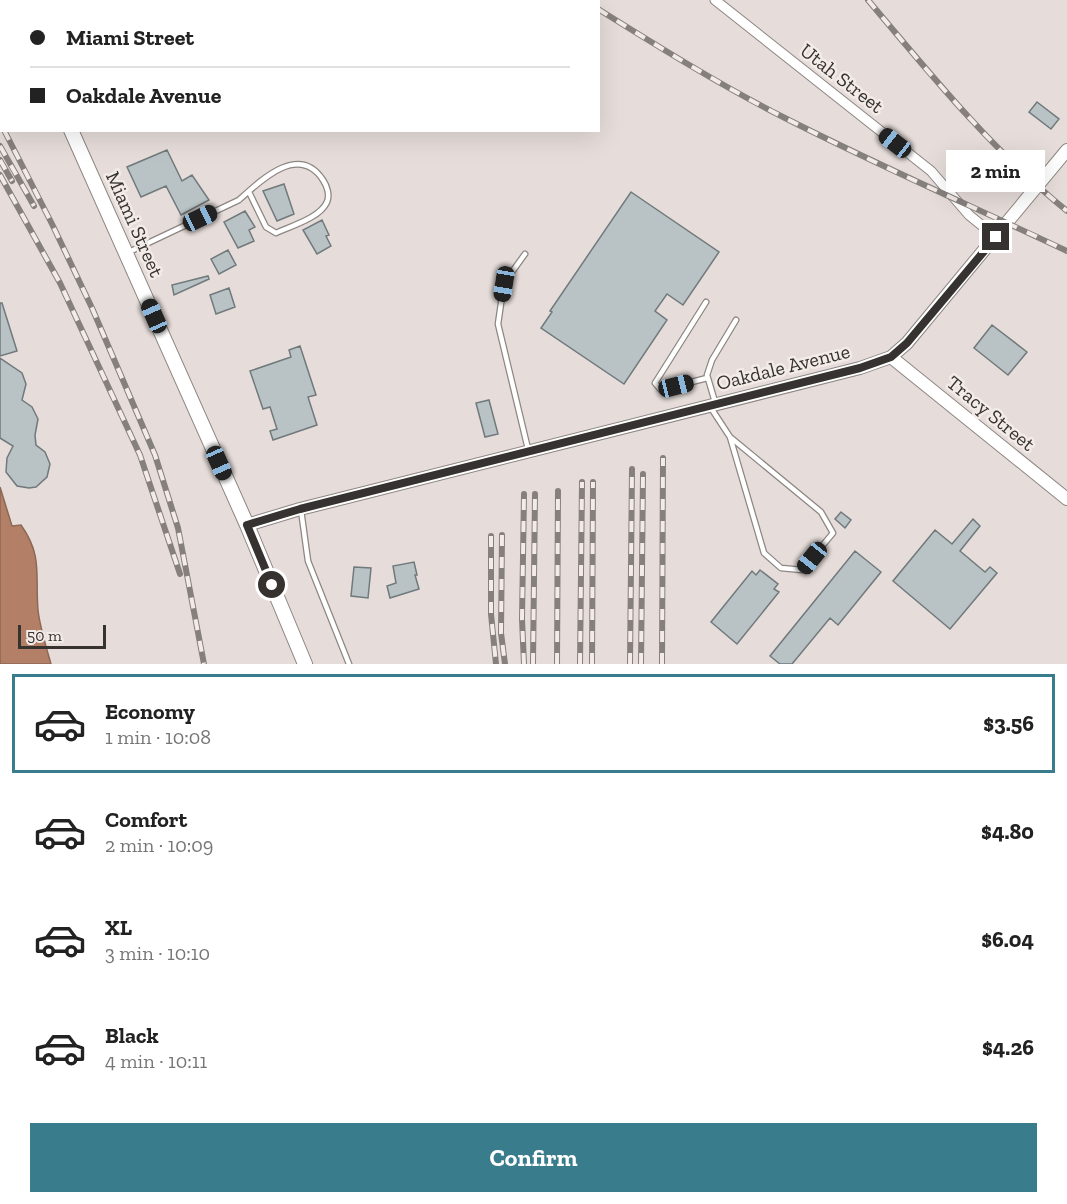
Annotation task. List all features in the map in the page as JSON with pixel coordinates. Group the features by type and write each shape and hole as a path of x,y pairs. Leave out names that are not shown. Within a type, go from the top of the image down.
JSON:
{"main road":[{"name":"Miami Street","path":"72,132 247,525 305,664"}],"street":[{"name":"Utah Street","path":"715,0 932,171 969,215 996,237"},
{"name":"Oakdale Avenue","path":"247,525 300,509 860,368 891,357 913,336 1067,150"},
{"name":"Tracy Street","path":"891,357 1067,499"}],"lane":[{"path":"127,254 239,200 274,171 289,165 304,165 318,172 328,187 327,202 316,214 276,233 266,227 249,192"},
{"path":"525,254 504,284 498,324 528,452"},
{"path":"706,302 655,383 661,390 707,378"},
{"path":"729,437 822,512 833,533 802,570 781,568 764,553 729,437 713,405 707,378 712,360 736,320"},
{"path":"300,509 308,561 349,664"}],"shaded area":[{"path":"0,487 12,526 21,525 33,546 37,566 39,617 51,664 0,664"}],"building":[{"path":"1037,102 1059,119 1051,129 1029,112"},
{"path":"167,150 182,181 192,175 209,200 181,215 166,186 141,197 127,167"},
{"path":"284,184 294,214 277,221 263,191"},
{"path":"631,192 719,252 683,305 667,294 655,311 667,320 624,384 541,328 552,312 550,311"},
{"path":"245,211 255,227 249,230 254,241 238,248 224,222"},
{"path":"322,220 331,246 317,254 303,230"},
{"path":"228,250 236,265 219,274 211,259"},
{"path":"208,276 209,279 174,295 172,285"},
{"path":"229,288 235,307 216,314 210,295"},
{"path":"0,303 2,303 17,351 0,356"},
{"path":"992,325 1027,352 1008,375 974,348"},
{"path":"300,346 316,395 308,397 317,425 273,440 270,431 277,429 270,407 263,409 250,371 291,357 289,350"},
{"path":"0,358 22,373 26,384 22,400 32,407 38,419 36,445 45,452 50,464 47,477 36,487 17,486 6,472 7,458 13,446 0,438"},
{"path":"489,400 498,434 485,437 476,403"},
{"path":"841,512 851,520 845,528 835,519"},
{"path":"973,519 980,526 960,551 985,572 990,567 997,573 950,629 893,581 935,530 952,544"},
{"path":"855,551 881,572 838,625 830,618 792,664 780,664 770,656"},
{"path":"414,562 419,589 390,598 387,586 396,583 393,566"},
{"path":"354,567 371,568 368,598 351,596"},
{"path":"760,570 778,584 774,589 779,592 737,644 711,622 752,571 756,575"}],"railway":[{"path":"868,0 987,137 1067,211"},
{"path":"600,10 759,105 889,169 1067,251"},
{"path":"5,132 92,308 155,455 178,528 204,664"},
{"path":"0,146 34,206"},
{"path":"0,160 12,181"},
{"path":"0,175 60,283 140,455 180,574"},
{"path":"662,664 663,458"},
{"path":"630,664 632,469"},
{"path":"641,664 643,474"},
{"path":"580,664 582,482"},
{"path":"592,664 593,482"},
{"path":"557,664 558,491"},
{"path":"524,494 522,619 524,664"},
{"path":"533,664 535,494"},
{"path":"502,535 501,633 505,664"},
{"path":"491,536 491,614 496,664"}],"route":[{"path":"272,585 247,525 300,509 860,368 891,357 907,343 996,237"}]}
